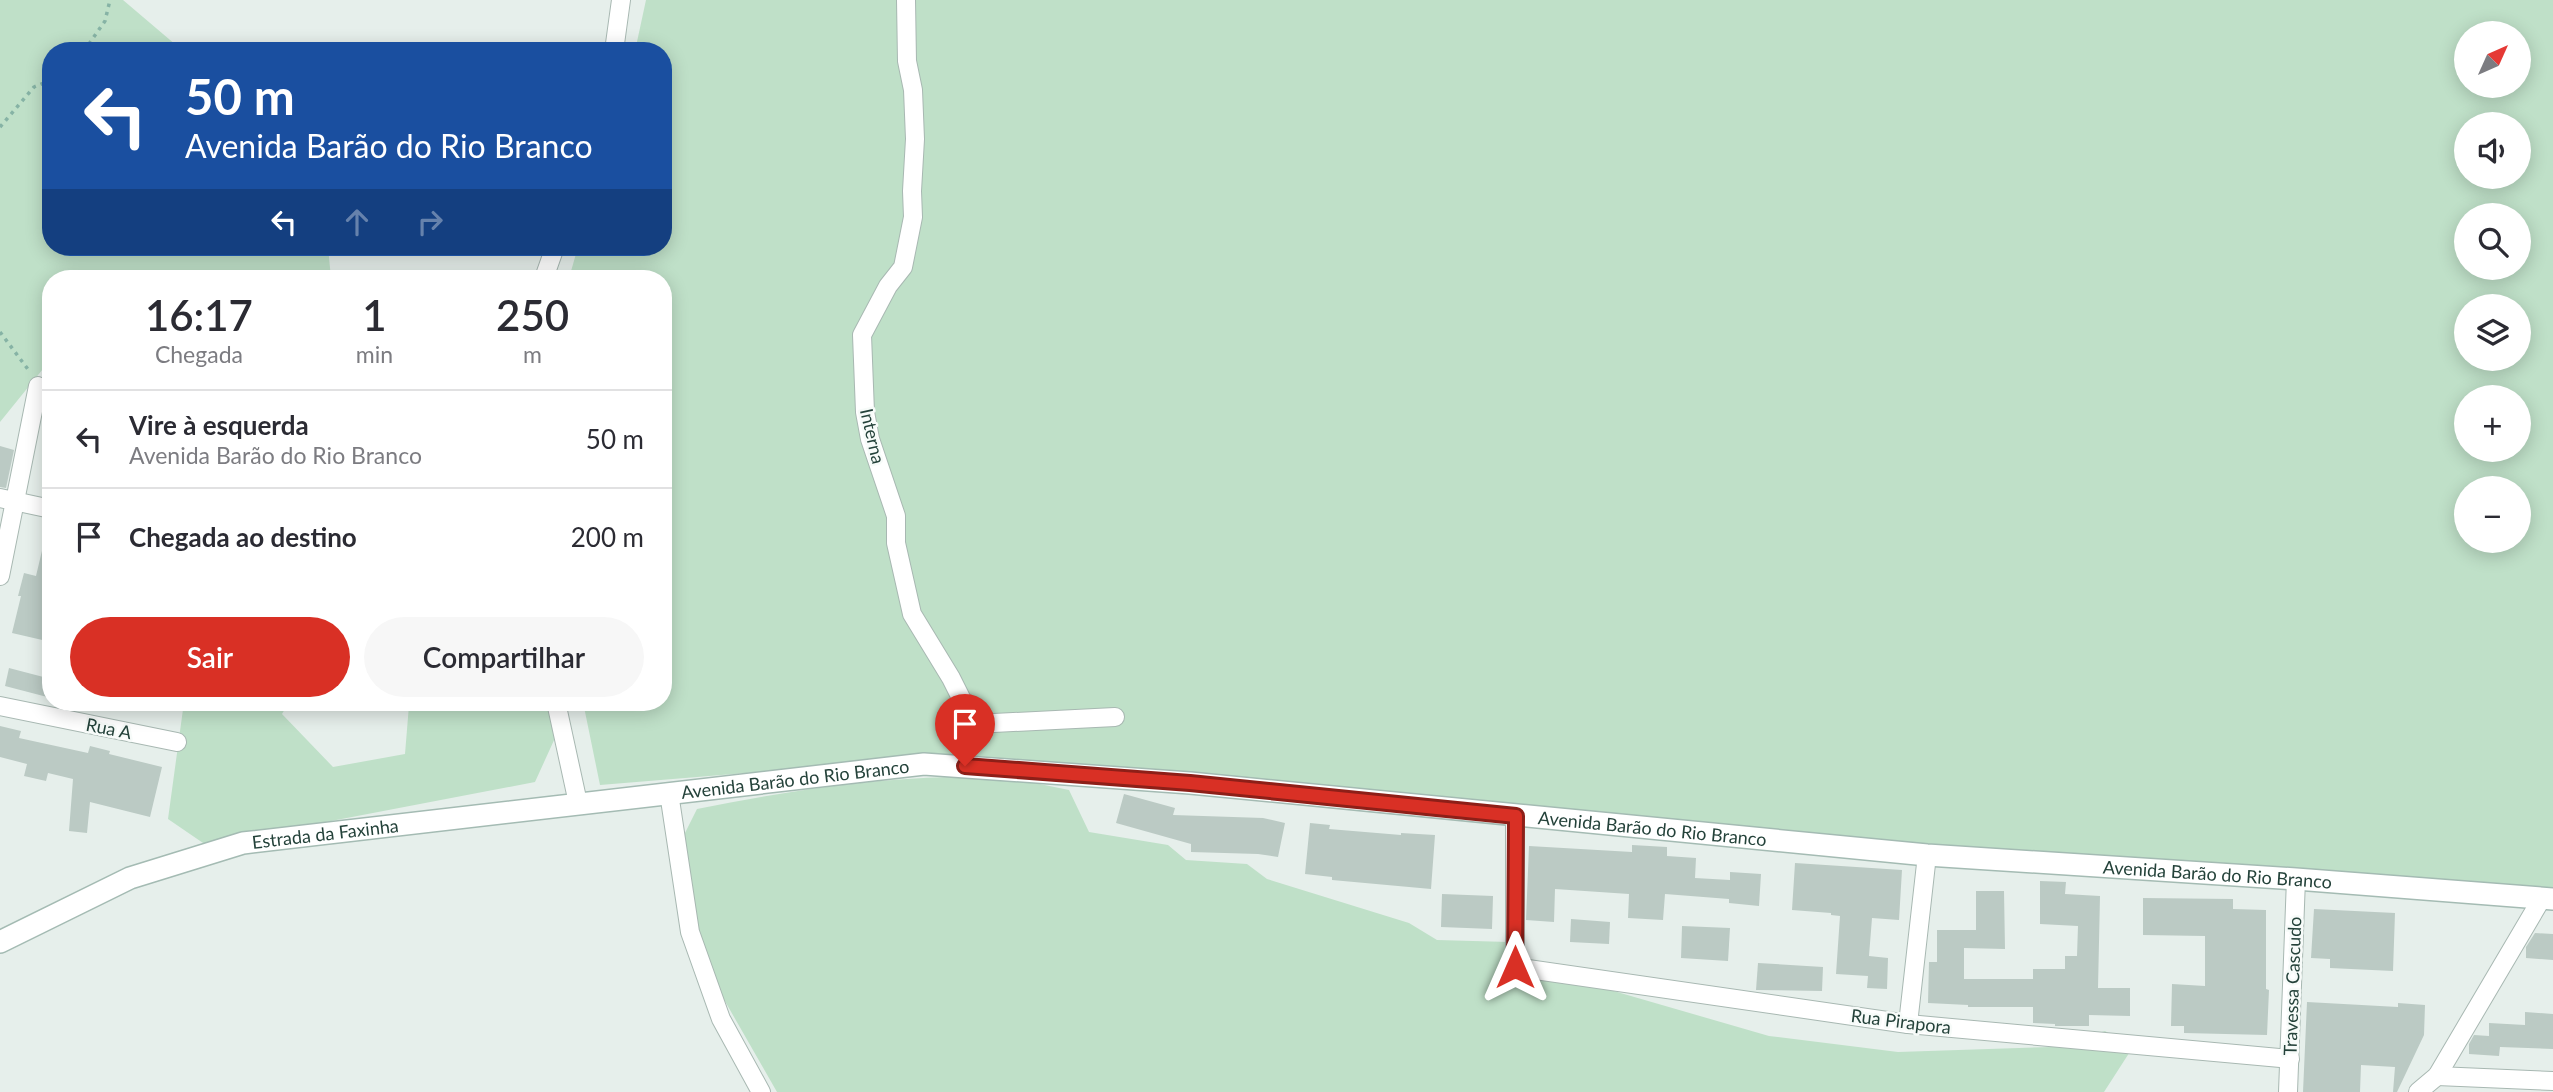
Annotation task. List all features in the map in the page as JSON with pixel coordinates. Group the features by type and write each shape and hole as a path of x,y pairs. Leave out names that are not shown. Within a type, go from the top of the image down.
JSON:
{"street":[{"path":"615,42 621,0"},
{"name":"Interna","path":"905,0 907,61 913,90 915,139 913,217 903,267 888,286 862,335 865,412 870,439 895,516 896,543 912,614 951,678 974,724 1115,717"},
{"path":"0,576 7,499 27,435 38,386"},
{"path":"7,499 42,507"},
{"name":"Rua A","path":"0,706 177,742"},
{"path":"558,711 578,803"},
{"name":"Avenida Barão do Rio Branco","path":"669,793 924,764 1137,778 1927,855 2548,899"},
{"path":"669,793 690,932 721,1019 761,1092"},
{"name":"Estrada da Faxinha","path":"0,942 130,878 243,843 669,793"},
{"name":"Rua Pirapora","path":"1516,816 1515,967 1909,1024 2290,1059"},
{"path":"1909,1024 1927,855"},
{"name":"Travessa Cascudo","path":"2288,1092 2295,879"},
{"path":"2418,1092 2437,1076 2548,899"},
{"path":"2437,1076 2553,1082"}],"path":[{"path":"90,42 105,21 110,0"},
{"path":"0,127 34,87 42,84"},
{"path":"0,332 17,352 38,386"}],"green space":[{"path":"0,0 123,0 172,42 42,42 42,256 329,256 330,270 42,270 42,370 0,422"},
{"path":"646,0 2553,0 2553,896 1925,850 926,758 600,785 585,711 672,711 672,270 571,270 575,256 672,256 672,42 637,42"},
{"path":"183,711 284,711 282,714 333,767 405,754 409,711 548,711 555,738 535,782 206,845 168,819"},
{"path":"951,777 1030,782 1069,790 1089,832 1168,845 1186,860 1247,864 1267,879 1409,923 1437,940 1509,942 1510,976 1586,983 1769,1036 1898,1052 2051,1047 2105,1031 2133,1047 2104,1092 777,1092 714,982 687,896 682,839 697,809 823,787"}],"building":[{"path":"0,446 14,450 6,488 0,487"},
{"path":"42,551 42,640 12,633 24,573 36,576"},
{"path":"9,668 42,677 42,696 5,686"},
{"path":"0,726 21,731 19,738 88,753 90,746 110,751 109,754 162,767 150,817 90,802 87,833 69,831 73,779 48,773 46,781 24,776 27,764 0,757"},
{"path":"1124,794 1175,808 1173,815 1263,818 1285,823 1278,857 1191,852 1191,844 1116,823"},
{"path":"1310,823 1330,825 1329,829 1435,835 1431,889 1332,880 1332,877 1305,874"},
{"path":"1632,845 1667,847 1667,856 1696,858 1695,878 1730,880 1730,872 1761,874 1759,906 1729,903 1729,899 1665,894 1663,920 1628,918 1629,894 1555,889 1554,922 1526,920 1529,846 1632,852"},
{"path":"1795,863 1902,870 1899,920 1872,918 1869,956 1888,958 1887,989 1867,988 1868,976 1836,974 1840,916 1792,910"},
{"path":"2040,881 2066,882 2065,894 2100,896 2098,988 2130,988 2130,1016 2089,1015 2089,1026 2055,1026 2033,1023 2033,1007 1968,1007 1928,1003 1929,962 1937,962 1937,930 1976,930 1976,891 2004,891 2005,949 1964,948 1964,979 2033,979 2033,969 2065,969 2065,956 2077,956 2078,926 2040,924"},
{"path":"1442,894 1493,896 1492,929 1441,927"},
{"path":"2143,898 2233,899 2233,909 2266,910 2266,989 2269,990 2267,1035 2184,1033 2184,1026 2171,1026 2172,984 2205,986 2205,936 2143,935"},
{"path":"2314,909 2395,913 2393,971 2330,968 2330,959 2311,958"},
{"path":"1571,919 1610,922 1609,944 1570,942"},
{"path":"1682,926 1730,928 1728,961 1681,958"},
{"path":"2535,933 2553,934 2553,960 2526,958 2526,947"},
{"path":"1758,963 1823,967 1822,991 1756,990"},
{"path":"2307,1002 2398,1007 2398,1003 2425,1005 2424,1035 2397,1092 2393,1092 2395,1067 2361,1065 2360,1092 2303,1092"},
{"path":"2525,1012 2553,1014 2553,1049 2500,1047 2499,1056 2469,1054 2469,1044 2474,1035 2489,1036 2489,1023 2525,1025"}],"route":[{"path":"965,766 1190,783 1516,816 1515,967"}]}
